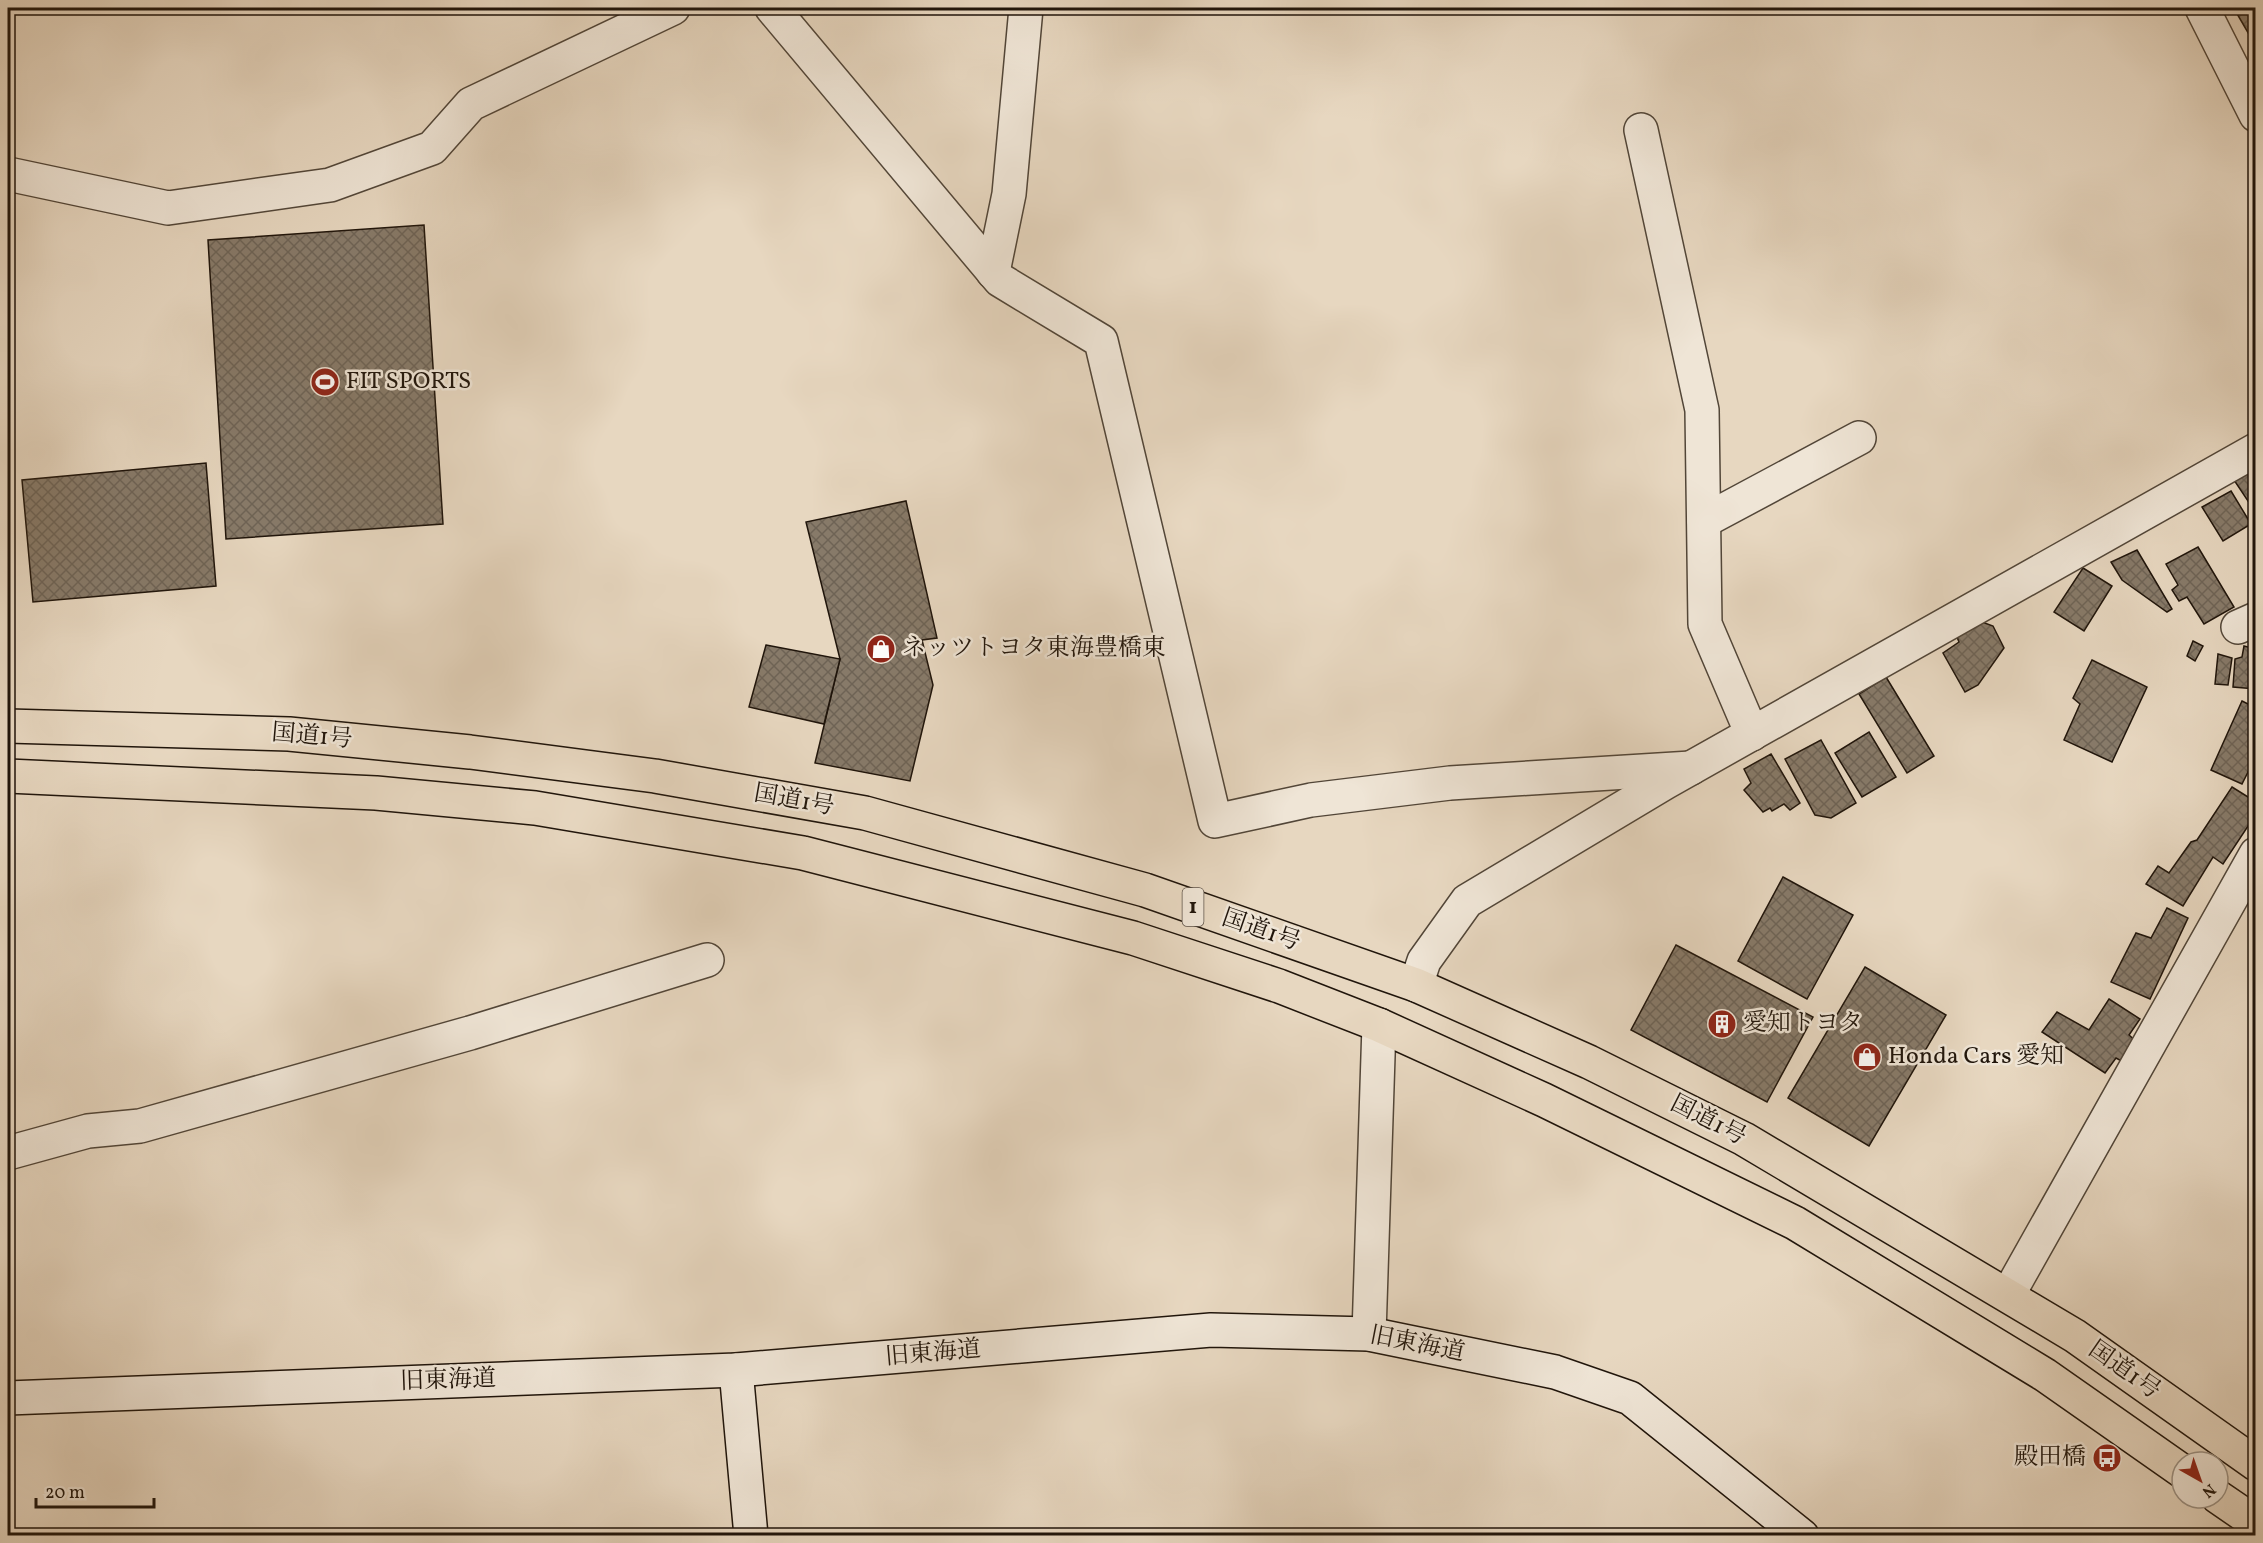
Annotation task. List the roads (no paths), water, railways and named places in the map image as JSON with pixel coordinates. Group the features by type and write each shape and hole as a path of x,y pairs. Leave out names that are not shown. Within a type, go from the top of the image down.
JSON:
{"highway":[{"name":"国道1号","path":"8,726 289,734 459,750 655,776 865,813 1145,890 1416,985 1589,1062 1744,1139 2075,1336 2256,1464"},
{"name":"国道1号","path":"8,776 376,793 536,808 803,853 1133,938 1279,986 1378,1025 1544,1100 1795,1223 2045,1375 2170,1463"},
{"path":"2230,1505 2256,1523"}],"street":[{"path":"8,174 168,208 330,185 432,148 471,104 673,8"},
{"path":"772,8 1000,280 1101,341 1215,821 1311,800 1450,783 1690,768"},
{"path":"993,272 1009,194 1026,8"},
{"path":"2202,8 2255,112"},
{"path":"1641,130 1702,410 1705,624 1752,734"},
{"path":"1704,521 1859,438"},
{"path":"1416,985 1424,961 1467,901 1690,768 2256,450"},
{"path":"2008,1295 2256,854"},
{"path":"8,1153 88,1131 140,1126 470,1033 706,960"},
{"path":"1369,1334 1378,1025"},
{"name":"旧東海道","path":"8,1398 736,1370 1211,1330 1369,1334 1555,1372 1630,1398 1803,1536"},
{"path":"736,1370 751,1536"}],"place":[{"name":"FIT SPORTS","path":"325,382"},
{"name":"ネッツトヨタ東海豊橋東","path":"881,649"},
{"name":"愛知トヨタ","path":"1722,1024"},
{"name":"Honda Cars 愛知","path":"1867,1057"},
{"name":"殿田橋","path":"2107,1458"}]}
